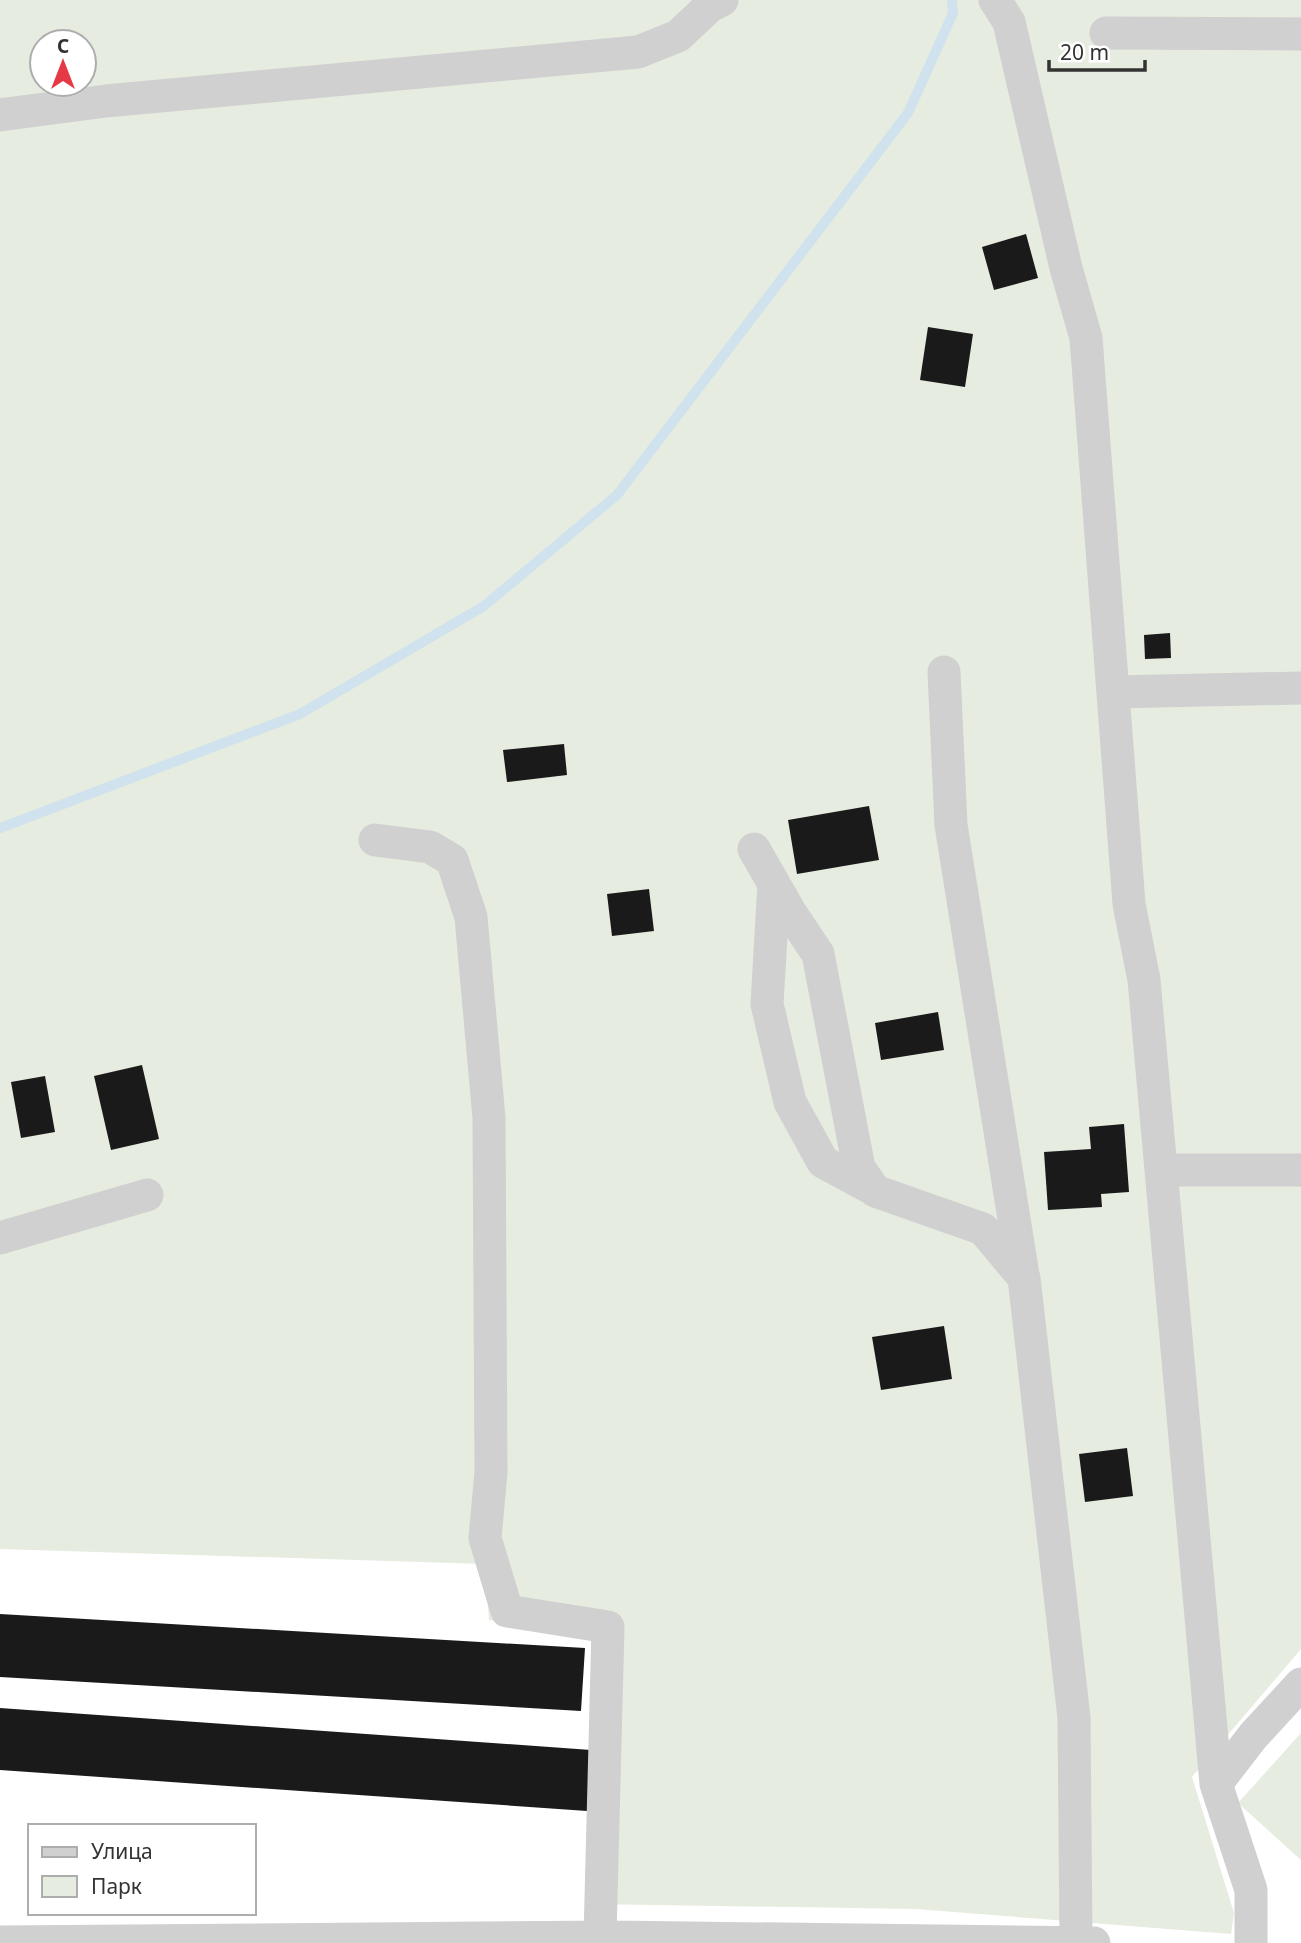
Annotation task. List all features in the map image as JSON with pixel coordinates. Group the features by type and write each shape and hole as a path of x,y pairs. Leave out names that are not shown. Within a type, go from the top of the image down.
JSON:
{"street":[{"path":"0,115 106,101 638,52 678,36 710,6 722,0"},
{"path":"995,0 1009,22 1066,268 1086,338 1129,904 1144,980 1216,1784 1251,1890 1251,1943"},
{"path":"1106,33 1301,34"},
{"path":"0,1942 600,1937 1085,1942 1074,1718 1024,1278 951,825 944,672"},
{"path":"1114,692 1301,688"},
{"path":"375,840 429,847 452,860 471,917 489,1118 491,1472 485,1538 507,1611 608,1627 600,1937"},
{"path":"754,849 818,954 859,1168 875,1191"},
{"path":"774,884 767,1004 790,1102 823,1162 875,1191 983,1229 1024,1278"},
{"path":"1161,1170 1301,1170"},
{"path":"0,1238 146,1195"},
{"path":"1216,1784 1253,1736 1301,1684"}],"green space":[{"path":"0,0 1301,0 1301,1649 1192,1777 1234,1913 1231,1934 916,1909 592,1904 596,1634 489,1620 485,1564 0,1549"},
{"path":"1301,1733 1301,1860 1238,1803"}],"building":[{"path":"1026,234 1038,278 994,290 982,247"},
{"path":"928,327 973,334 965,387 920,380"},
{"path":"1170,633 1171,658 1145,659 1144,635"},
{"path":"564,744 567,775 507,782 503,750"},
{"path":"869,806 879,860 797,874 788,820"},
{"path":"649,889 654,931 612,936 607,894"},
{"path":"938,1012 944,1050 881,1060 875,1023"},
{"path":"142,1065 159,1139 111,1150 94,1076"},
{"path":"45,1076 55,1132 21,1138 11,1082"},
{"path":"1124,1124 1129,1192 1101,1194 1102,1207 1048,1210 1044,1152 1091,1149 1089,1127"},
{"path":"944,1326 952,1379 881,1390 872,1337"},
{"path":"1127,1448 1133,1496 1085,1502 1079,1454"},
{"path":"0,1614 585,1648 581,1711 0,1677"},
{"path":"0,1708 591,1750 587,1811 0,1770"}],"waterway":[{"path":"0,828 300,714 484,606 617,495 908,113 953,13 952,0"}]}
